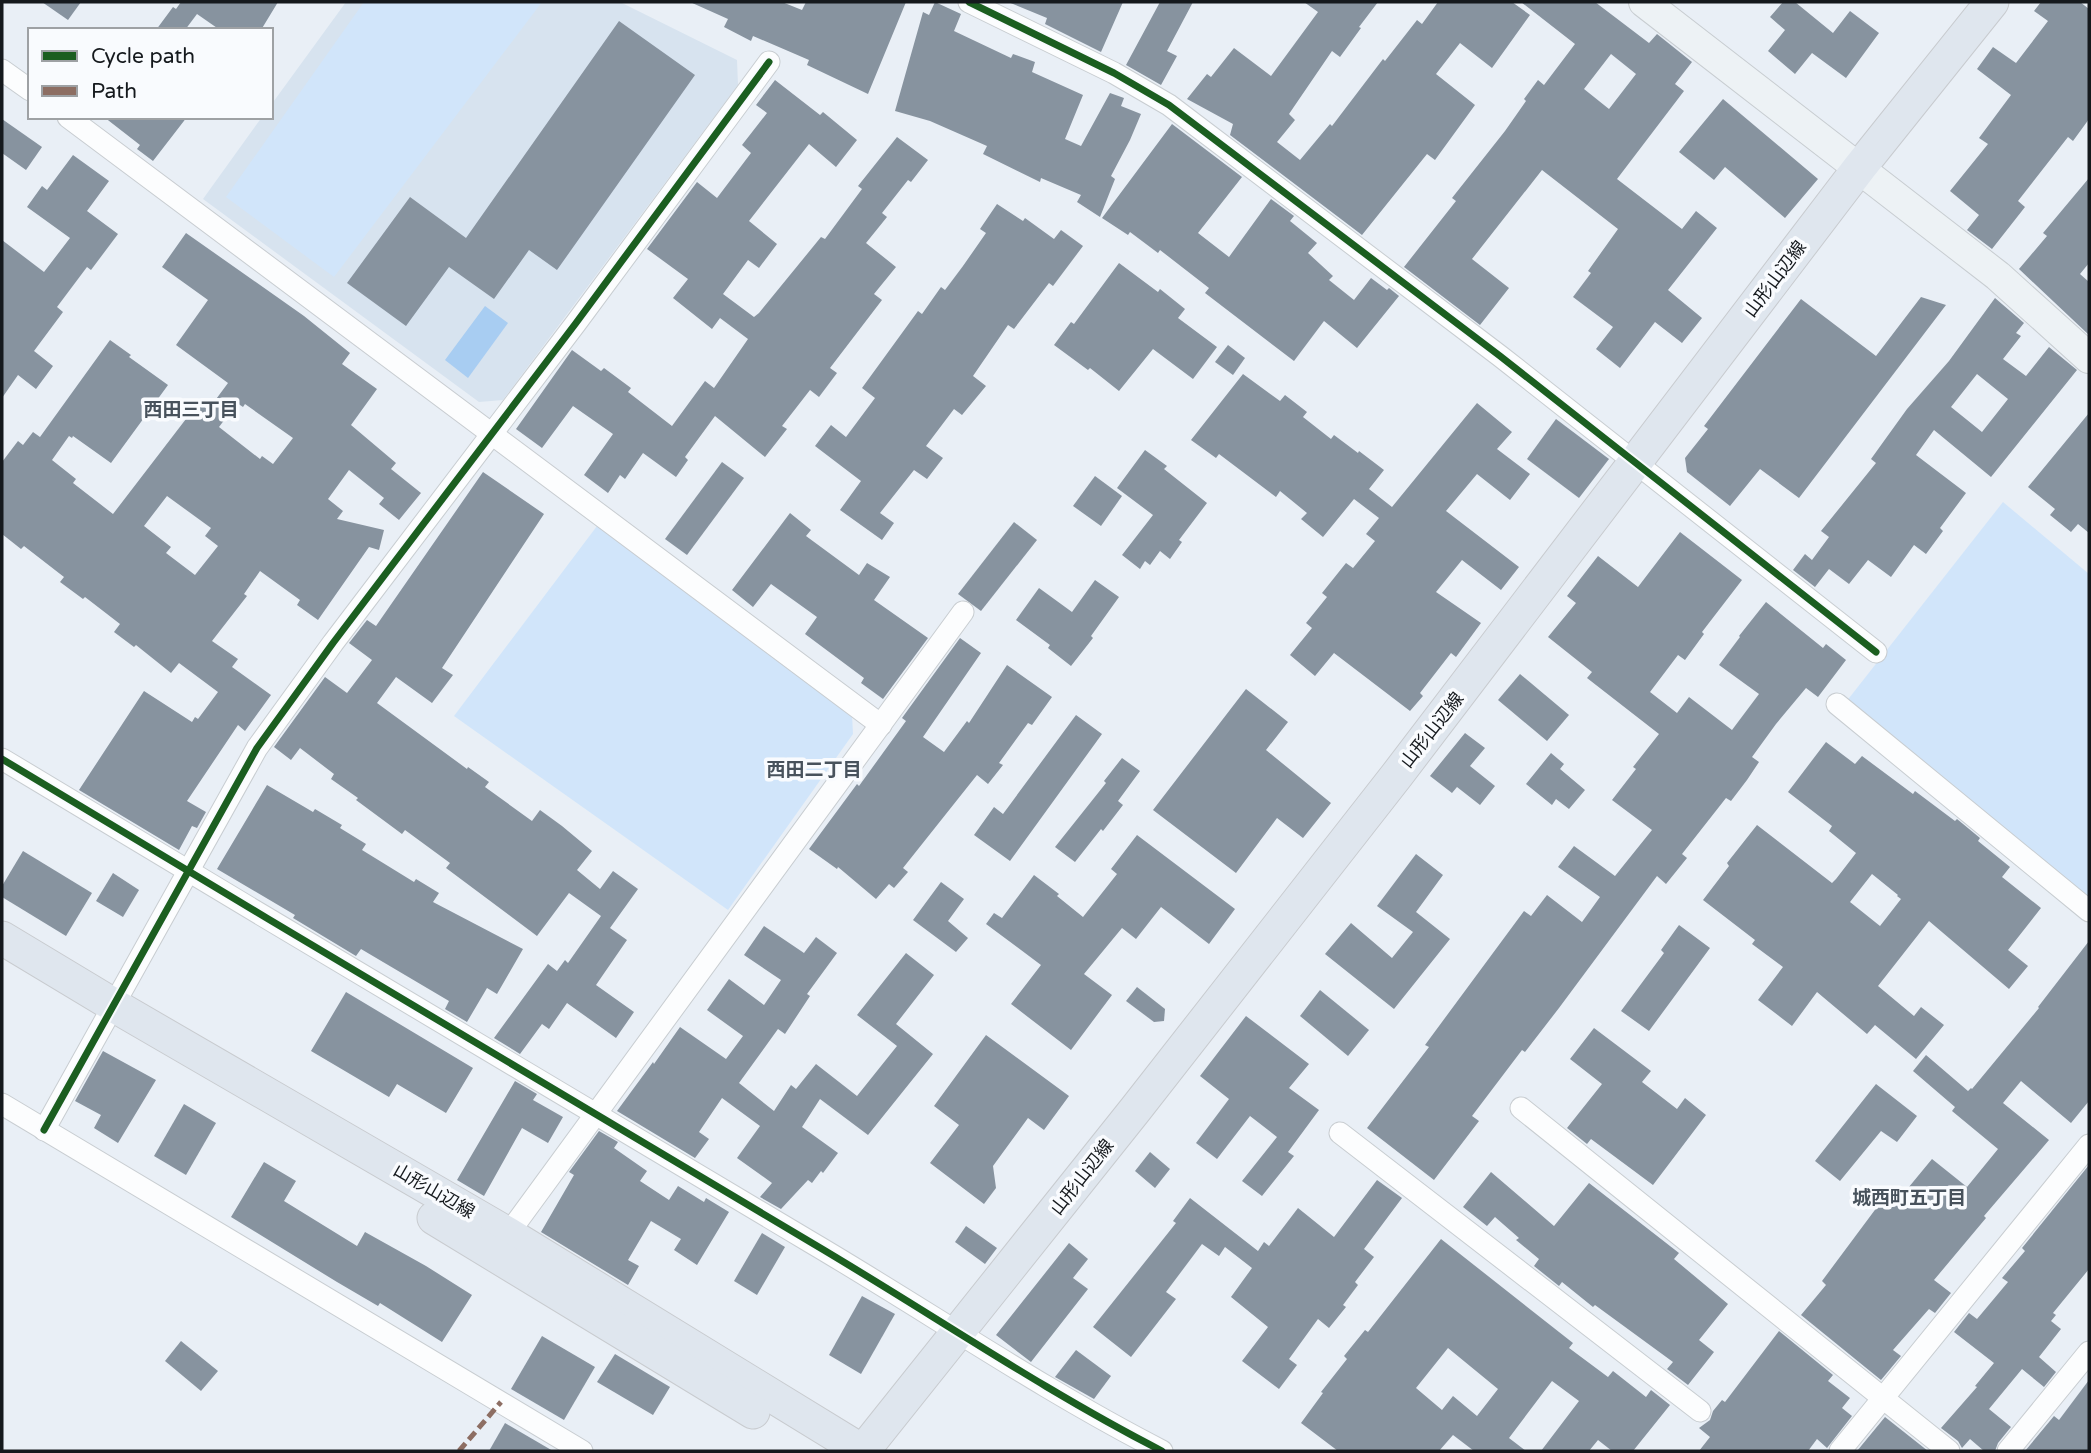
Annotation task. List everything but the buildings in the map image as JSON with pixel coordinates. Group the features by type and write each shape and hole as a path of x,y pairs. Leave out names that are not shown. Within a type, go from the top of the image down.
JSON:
{"main road":[{"name":"山形山辺線","path":"2,959 111,1014 508,1234 862,1451 966,1338 1410,785 1642,469 1992,2"},
{"name":"山形山辺線","path":"1865,172 2009,2"},
{"name":"山形山辺線","path":"2,938 111,1014 818,1451"},
{"name":"山形山辺線","path":"888,1451 966,1338"}],"street":[{"path":"969,2 1102,67 1169,104 1500,356 1876,652"},
{"path":"1644,2 1998,276 2089,358"},
{"path":"44,1130 257,748 769,62"},
{"path":"2,70 28,89"},
{"path":"71,119 881,725"},
{"path":"508,1234 963,612"},
{"path":"1837,704 2089,911"},
{"path":"2,759 966,1338 1117,1428 1162,1451"},
{"path":"2,1104 582,1451"},
{"path":"1521,1108 1949,1451"},
{"path":"1340,1133 1700,1411"},
{"path":"1840,1451 2089,1146"},
{"path":"2008,1451 2089,1352"}],"shaded area":[{"path":"346,2 620,2 737,60 738,85 503,400 479,402 203,199 261,119 273,119 273,102"},
{"path":"364,2 542,2 334,277 226,197"},
{"path":"2003,502 2089,574 2089,901 1846,702"},
{"path":"597,526 852,715 853,734 728,910 454,716"}],"water":[{"path":"485,306 508,323 468,378 445,360"}],"marked path":[{"path":"459,1451 501,1402"}],"cycle path":[{"path":"969,2 1114,73 1169,105 1500,356 1876,652"},
{"path":"44,1130 257,748 769,62"},
{"path":"2,759 856,1269 1029,1376 1162,1451"}],"district":[{"name":"西田三丁目","path":"191,409"},
{"name":"西田二丁目","path":"814,769"},
{"name":"城西町五丁目","path":"1909,1197"}]}
